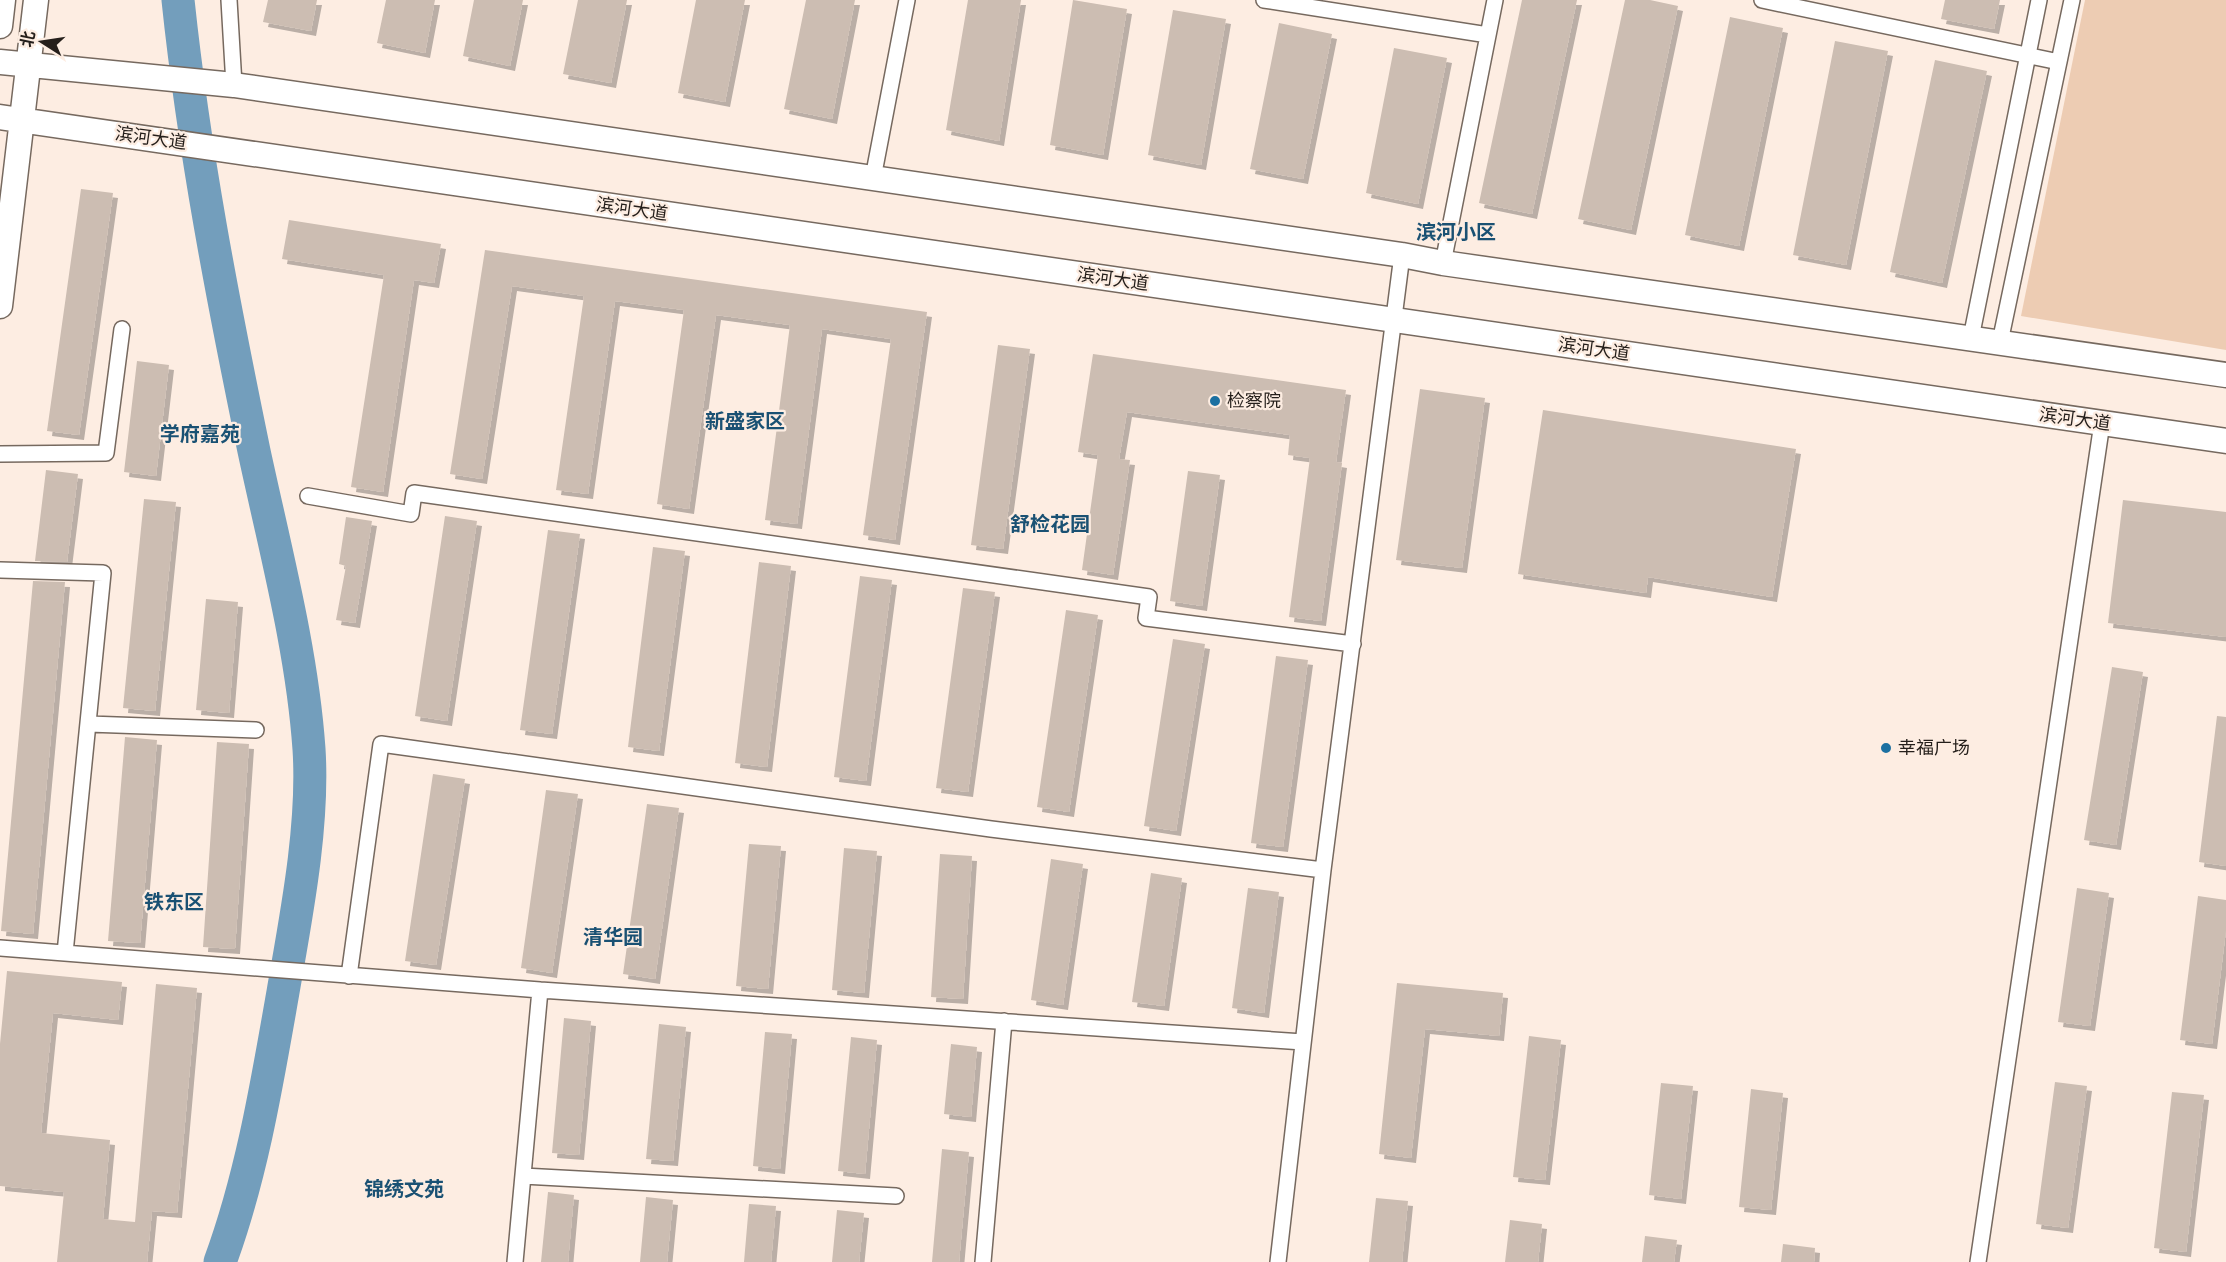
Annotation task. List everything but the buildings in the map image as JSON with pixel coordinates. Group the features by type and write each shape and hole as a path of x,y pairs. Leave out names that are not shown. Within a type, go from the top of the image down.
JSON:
{"main road":[{"path":"0,26 3,0"},
{"path":"0,306 10,118 27,66 36,0"},
{"path":"0,62 234,85 1402,255 1443,263 2226,375"},
{"name":"滨河大道","path":"10,118 2226,441"}],"street":[{"path":"229,0 234,85"},
{"path":"873,178 907,0"},
{"path":"1264,0 1488,35"},
{"path":"1443,263 1495,0"},
{"path":"1762,0 2059,62"},
{"path":"1971,338 2039,0"},
{"path":"2000,342 2072,0"},
{"path":"1278,1262 1323,870 1402,255"},
{"path":"0,454 106,453 122,329"},
{"path":"1978,1262 2102,423"},
{"path":"308,496 411,514 414,493 1149,597 1146,618 1353,644"},
{"path":"0,570 104,573 65,953"},
{"path":"89,724 256,730"},
{"path":"349,976 381,744 991,829 1323,870"},
{"path":"0,948 540,990 1303,1042"},
{"path":"515,1262 540,990"},
{"path":"983,1262 1004,1021"},
{"path":"523,1176 896,1196"}],"shaded area":[{"path":"2085,0 2226,0 2226,350 2021,316"}],"waterway":[{"path":"178,0 192,114 210,226 242,395 294,637 305,712 310,778 309,809 298,902 271,1060 250,1162 220,1262"}],"place":[{"name":"检察院","path":"1215,401"},
{"name":"幸福广场","path":"1886,748"}],"district":[{"name":"滨河小区","path":"1456,232"},
{"name":"新盛家区","path":"745,421"},
{"name":"学府嘉苑","path":"200,434"},
{"name":"舒检花园","path":"1050,524"},
{"name":"铁东区","path":"174,902"},
{"name":"清华园","path":"613,937"},
{"name":"锦绣文苑","path":"404,1189"}]}
